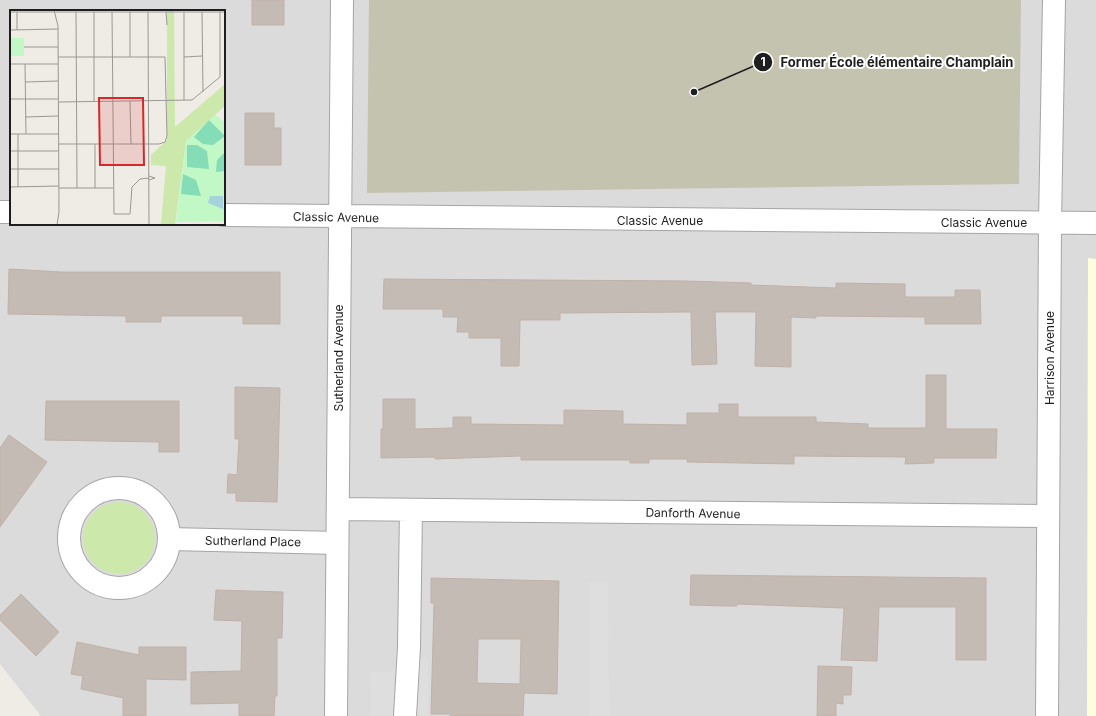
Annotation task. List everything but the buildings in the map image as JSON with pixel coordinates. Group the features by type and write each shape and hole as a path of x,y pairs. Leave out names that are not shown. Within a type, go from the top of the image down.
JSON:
{"street":[{"name":"Sutherland Avenue","path":"336,716 342,0"},
{"name":"Harrison Avenue","path":"1047,716 1050,223 1054,0"},
{"name":"Classic Avenue","path":"225,215 1096,223"},
{"path":"114,488 130,490 146,496 158,507 166,522 169,539 166,555 159,569 151,576 132,587 116,588 100,585 87,576 76,564 70,549 70,533 74,517 84,503 98,493 114,488"},
{"name":"Danforth Avenue","path":"338,509 1048,516"},
{"path":"406,716 409,647 411,510"},
{"name":"Sutherland Place","path":"169,539 337,543"}],"shaded area":[{"path":"0,0 1096,0 1096,716 41,716 0,664"},
{"path":"369,0 1021,0 1019,184 367,193"},
{"path":"1088,258 1096,259 1096,716 1087,716"},
{"path":"589,582 608,582 609,716 589,716"},
{"path":"398,657 428,657 428,716 370,716 371,672 391,672 397,666"}],"green space":[{"path":"119,502 139,508 149,518 155,538 149,558 139,568 119,574 99,568 89,558 83,538 89,518 99,508"}],"place":[{"name":"Former École élémentaire Champlain","path":"694,92"}]}
